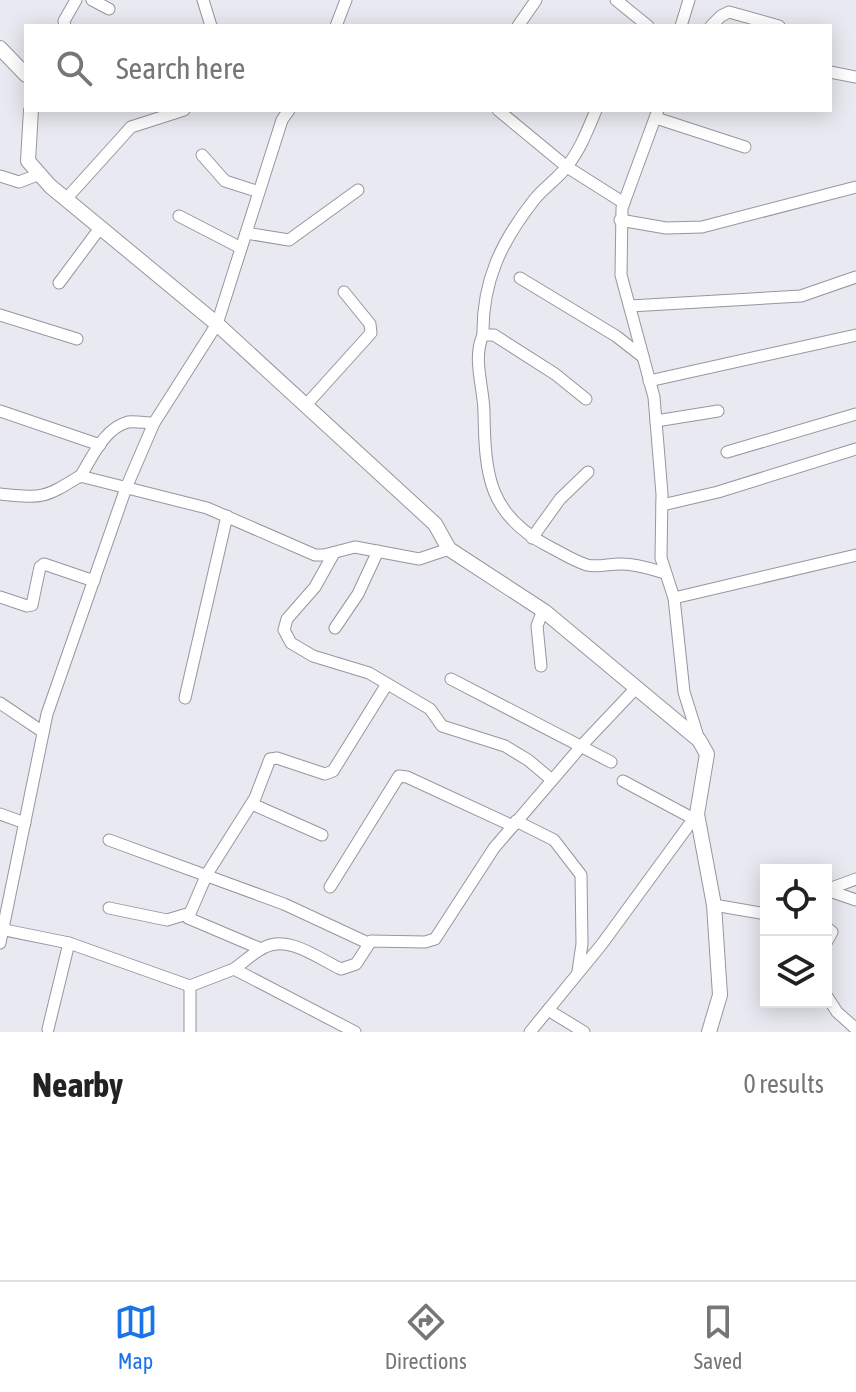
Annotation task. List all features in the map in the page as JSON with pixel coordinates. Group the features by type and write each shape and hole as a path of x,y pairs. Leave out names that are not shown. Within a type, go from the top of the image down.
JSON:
{"street":[{"path":"65,24 76,0"},
{"path":"92,0 109,9"},
{"path":"203,0 210,24"},
{"path":"337,24 346,0"},
{"path":"519,24 536,0"},
{"path":"616,0 646,24"},
{"path":"682,24 689,0"},
{"path":"713,24 729,12 772,24"},
{"path":"0,48 24,73"},
{"path":"832,72 856,77"},
{"path":"31,112 28,161 66,199 217,324 306,405 435,524 449,549 543,610 699,740"},
{"path":"66,199 127,130 178,112"},
{"path":"0,943 47,714 126,488 154,423 217,324 282,120 288,112"},
{"path":"500,112 567,167 624,203"},
{"path":"595,112 585,138 567,167 534,200 493,264 483,307 483,335 478,350 484,406 484,454 487,471 506,514 532,538 590,566 624,564 665,573"},
{"path":"709,1032 720,995 714,905 695,817 707,754 699,740 684,692 674,598 661,558 662,505 656,421 649,381 621,275 620,220 657,114 745,147"},
{"path":"202,155 225,181 259,192"},
{"path":"0,176 19,182 40,174"},
{"path":"620,220 666,228 702,227 856,187"},
{"path":"246,233 289,240 358,190"},
{"path":"179,216 241,248"},
{"path":"59,283 100,228"},
{"path":"630,306 801,296 856,277"},
{"path":"520,278 616,336 643,357"},
{"path":"306,405 371,333 370,324 344,292"},
{"path":"0,315 77,339"},
{"path":"483,335 491,334 507,343 555,374 586,399"},
{"path":"649,381 856,335"},
{"path":"0,411 100,445"},
{"path":"656,421 718,411"},
{"path":"727,452 856,414"},
{"path":"0,494 38,498 53,493 80,477 100,445 115,429 128,422 154,423"},
{"path":"662,505 718,492 856,449"},
{"path":"532,538 560,499 588,472"},
{"path":"80,477 207,508 315,555 355,547 419,559 449,549"},
{"path":"185,698 227,516"},
{"path":"335,628 358,594 378,551"},
{"path":"334,553 315,587 287,619 286,635 291,643 333,664 360,669 430,709 442,726 505,746 552,780"},
{"path":"674,598 856,555"},
{"path":"0,597 32,605 40,567 44,564 94,581"},
{"path":"541,666 537,626 543,610"},
{"path":"451,679 611,762"},
{"path":"109,908 167,920 187,914 207,874 252,804 268,763 273,758 325,774 335,769 387,684"},
{"path":"1,929 69,943 190,986 234,969 261,949 276,943 287,943 341,969 356,964 368,943 377,939 425,942 435,939 494,848 582,745 637,687"},
{"path":"0,703 43,732"},
{"path":"330,887 399,776 407,777 554,840 581,875 582,944 578,973"},
{"path":"623,781 695,817"},
{"path":"252,804 322,835"},
{"path":"0,814 25,823"},
{"path":"530,1032 695,817"},
{"path":"109,840 284,904 368,943"},
{"path":"832,888 856,879"},
{"path":"832,892 856,900"},
{"path":"714,905 760,913"},
{"path":"187,914 188,918 261,949"},
{"path":"48,1029 69,943"},
{"path":"234,969 342,1029 355,1032"},
{"path":"190,986 190,1032"},
{"path":"832,1004 856,1029"},
{"path":"548,1010 584,1032"}]}
